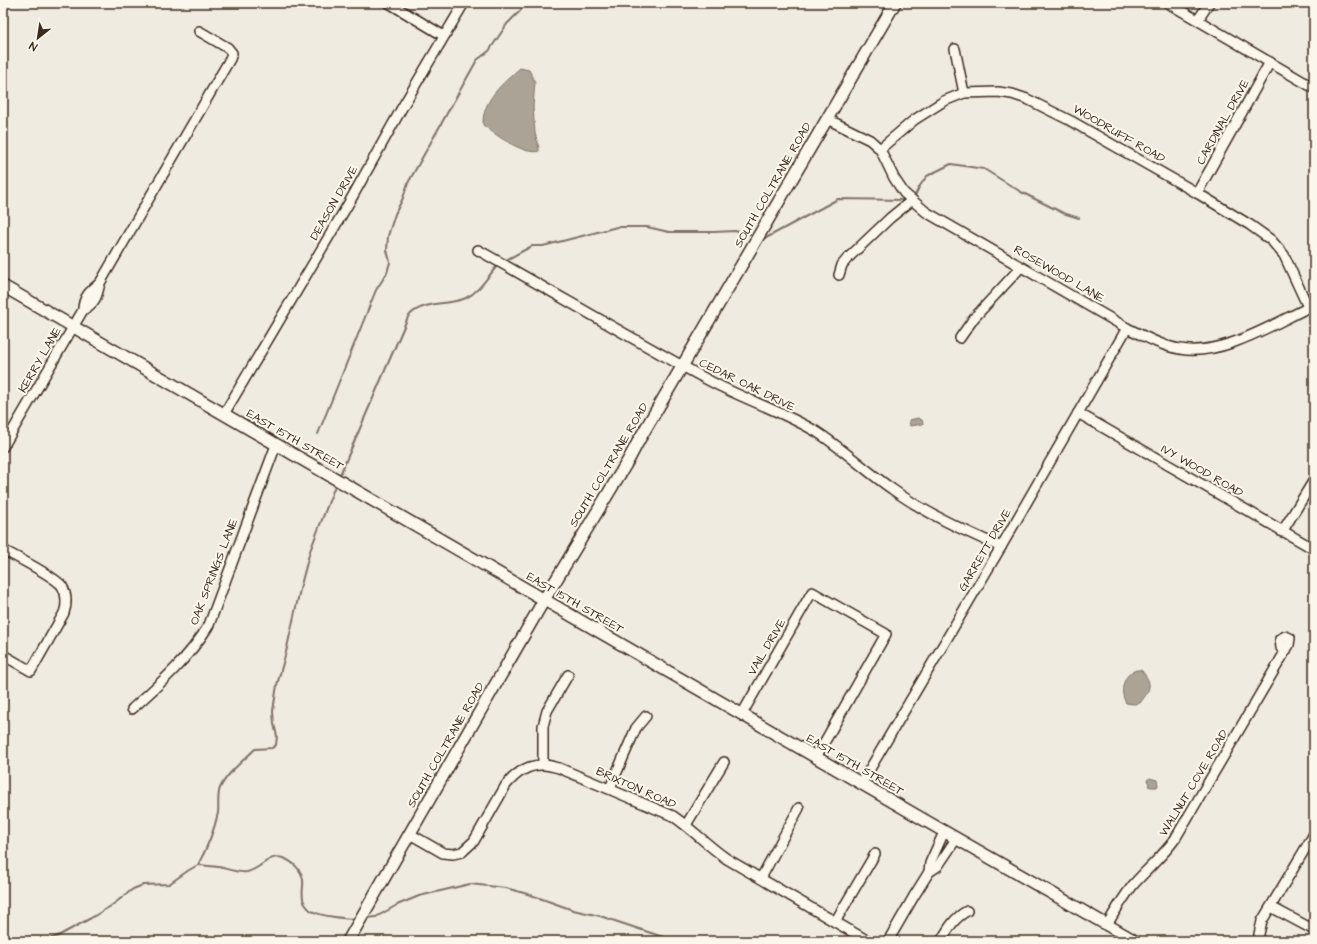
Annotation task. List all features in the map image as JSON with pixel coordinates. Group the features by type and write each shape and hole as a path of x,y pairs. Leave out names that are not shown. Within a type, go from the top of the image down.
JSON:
{"main road":[{"name":"SOUTH COLTRANE ROAD","path":"348,941 544,600 629,459 896,3"},
{"name":"EAST 15TH STREET","path":"3,286 956,839 1135,941"}],"street":[{"path":"389,3 444,36"},
{"name":"DEASON DRIVE","path":"224,414 350,202 403,106 464,3"},
{"path":"1168,3 1314,88"},
{"path":"1198,20 1209,3"},
{"name":"KERRY LANE","path":"3,447 83,310 83,302 89,292 100,283 230,59 232,53 228,48 199,30"},
{"path":"955,49 964,93"},
{"name":"CARDINAL DRIVE","path":"1197,193 1270,62"},
{"name":"WOODRUFF ROAD","path":"880,149 919,117 944,101 964,93 998,92 1027,99 1071,121 1197,193 1250,225 1271,240 1279,248 1311,306"},
{"name":"ROSEWOOD LANE","path":"827,119 870,140 880,149 894,178 910,199 926,212 1127,328 1155,342 1182,350 1215,349 1234,342 1311,306"},
{"path":"839,275 842,265 910,199"},
{"name":"CEDAR OAK DRIVE","path":"478,250 683,367 721,387 800,423 817,433 890,488 926,512 1001,547"},
{"path":"960,338 974,318 1021,266"},
{"name":"GARRETT DRIVE","path":"861,784 1001,547 1127,328"},
{"name":"IVY WOOD ROAD","path":"1078,413 1314,550"},
{"name":"OAK SPRINGS LANE","path":"132,709 170,674 197,644 208,626 276,445"},
{"path":"1282,532 1314,480"},
{"path":"3,550 56,581 63,589 66,598 64,613 31,671 3,655"},
{"name":"VAIL DRIVE","path":"742,714 812,592 886,634 816,757"},
{"name":"WALNUT COVE ROAD","path":"1107,925 1120,902 1133,886 1165,853 1175,839 1288,648"},
{"path":"410,834 443,853 453,854 462,852 474,841 512,777 520,772 543,764 543,726 547,711 568,675"},
{"path":"610,788 636,728 646,716"},
{"path":"686,825 724,762"},
{"name":"BRIXTON ROAD","path":"543,764 559,768 610,788 673,816 686,825 714,851 868,941"},
{"path":"761,878 799,808"},
{"path":"929,872 930,863 944,832"},
{"path":"1259,941 1262,921 1314,834"},
{"path":"888,941 929,872 938,866 956,839"},
{"path":"835,922 875,854"},
{"path":"1271,907 1314,930"},
{"path":"941,941 951,924 959,915 968,911"}],"shaded area":[{"path":"520,68 529,70 535,82 533,107 535,133 539,151 533,152 518,147 494,134 483,125 486,108 490,100 501,86"},
{"path":"918,418 922,420 923,424 910,426 909,420"},
{"path":"1137,670 1141,670 1149,682 1148,690 1140,703 1126,703 1123,694 1124,684 1128,675"},
{"path":"1150,778 1157,780 1157,787 1148,786 1149,784 1147,780"}],"waterway":[{"path":"318,434 376,290 387,273 390,262 387,250 388,236 395,214 408,183 477,60 489,51 507,24 521,10 524,3"},
{"path":"914,198 919,187 927,176 951,164 984,169 1021,192 1063,213 1079,218"},
{"path":"763,237 766,238 838,199 907,200"},
{"path":"506,260 532,246 543,246 617,227 647,227 669,232 735,231 755,235"},
{"path":"339,477 408,317 420,308 466,298 480,287 498,265"},
{"path":"198,865 207,846 218,813 218,797 223,782 231,772 255,749 272,748 276,745 277,736 273,711 277,685 310,551 336,483"},
{"path":"198,865 220,867 238,872 247,872 273,858 283,858 290,861 299,869 303,880 302,895 305,904 310,910 328,916 356,919"},
{"path":"43,941 58,936 91,918 111,906 133,889 143,885 169,884 198,865"},
{"path":"367,918 376,917 397,905 419,896 470,884 506,888 573,910 600,916 675,941"}]}
